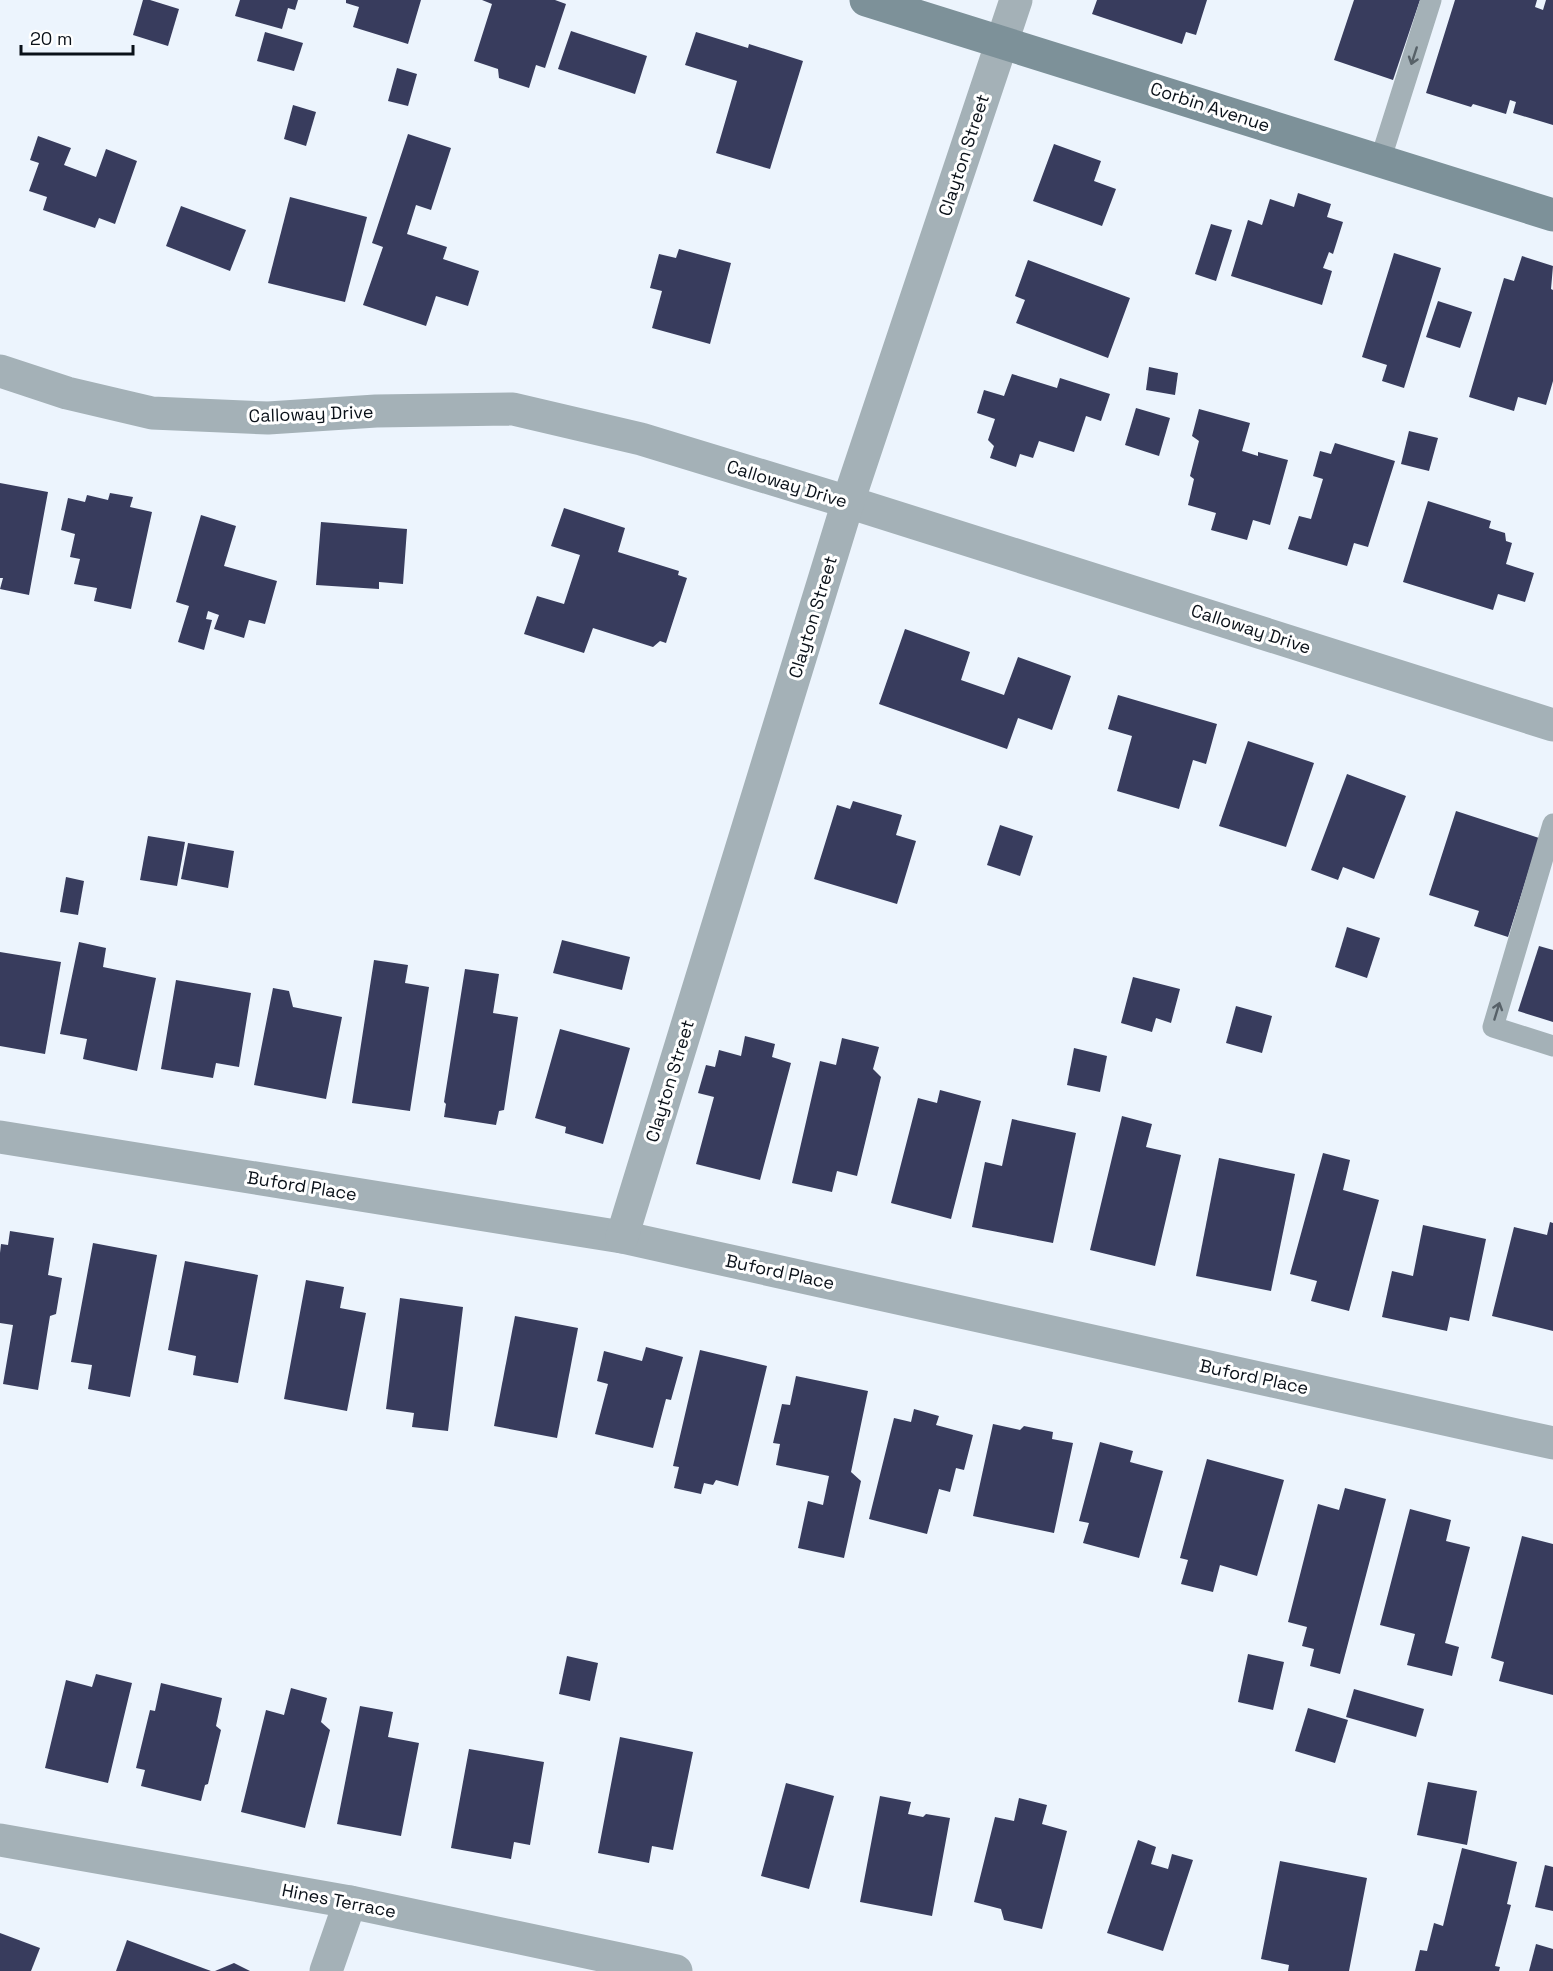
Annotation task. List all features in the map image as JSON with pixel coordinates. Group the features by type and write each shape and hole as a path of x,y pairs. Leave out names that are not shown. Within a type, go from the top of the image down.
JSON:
{"street":[{"name":"Corbin Avenue","path":"866,0 1553,215"},
{"name":"Clayton Street","path":"622,1237 848,502 1016,0"},
{"name":"Calloway Drive","path":"0,371 67,393 152,412 268,417 376,411 513,409 640,439 848,502 1553,725"},
{"name":"Buford Place","path":"0,1137 622,1237 1553,1443"},
{"name":"Hines Terrace","path":"0,1840 350,1902 676,1971"},
{"path":"326,1971 350,1902"}],"lane":[{"path":"1380,161 1431,0"},
{"path":"1553,824 1493,1027 1553,1046"}],"building":[{"path":"143,0 179,9 168,46 133,35"},
{"path":"240,0 298,0 295,10 288,8 282,29 235,16"},
{"path":"346,0 421,0 408,44 353,27 359,7 346,3"},
{"path":"482,0 555,0 566,4 545,68 536,65 529,88 499,78 498,69 474,61 492,4"},
{"path":"1097,0 1207,0 1196,35 1186,32 1182,44 1092,14"},
{"path":"1354,0 1420,0 1393,80 1334,60"},
{"path":"1455,0 1537,0 1535,7 1543,10 1546,0 1553,0 1553,125 1513,113 1516,102 1510,100 1506,114 1473,104 1471,107 1426,93"},
{"path":"571,31 647,56 635,94 558,69"},
{"path":"265,32 303,43 294,71 257,61"},
{"path":"696,32 748,48 749,44 803,61 770,169 716,153 737,81 685,65"},
{"path":"397,68 417,74 408,106 388,101"},
{"path":"293,105 316,112 306,146 284,139"},
{"path":"408,134 451,148 431,210 416,205 407,234 447,247 443,259 479,271 468,306 436,296 426,326 363,305 383,247 372,243"},
{"path":"38,136 71,148 64,165 96,177 106,149 137,161 115,224 99,218 95,228 43,210 47,197 29,191 39,163 30,160"},
{"path":"1054,144 1101,161 1094,181 1116,189 1102,226 1033,201"},
{"path":"1298,193 1331,204 1327,217 1343,222 1333,254 1329,252 1323,268 1332,271 1322,305 1231,276 1248,220 1262,225 1270,199 1294,207"},
{"path":"290,197 367,217 345,302 268,283"},
{"path":"181,206 246,230 230,271 166,246"},
{"path":"1211,224 1232,230 1216,281 1195,274"},
{"path":"679,249 731,263 710,344 652,328 662,291 650,288 659,254 676,258"},
{"path":"1394,253 1441,268 1404,388 1382,381 1387,365 1362,357"},
{"path":"1522,256 1553,266 1551,289 1553,290 1553,381 1546,405 1518,397 1514,411 1469,397 1504,278 1514,281"},
{"path":"1028,260 1130,298 1108,358 1016,323 1025,300 1015,296"},
{"path":"1438,301 1472,312 1460,348 1426,337"},
{"path":"1149,367 1178,373 1175,395 1146,390"},
{"path":"1012,374 1057,388 1060,378 1110,394 1101,421 1086,416 1074,452 1039,441 1033,458 1020,454 1016,467 990,458 994,446 988,440 995,419 977,413 984,390 1004,396"},
{"path":"1136,408 1170,418 1159,456 1125,445"},
{"path":"1199,409 1250,423 1242,451 1258,456 1258,452 1288,460 1270,525 1253,520 1247,540 1211,530 1216,513 1188,505 1194,479 1190,476 1199,441 1192,436"},
{"path":"1409,431 1438,438 1429,471 1401,464"},
{"path":"1335,443 1395,461 1368,547 1354,543 1347,566 1288,549 1299,516 1311,519 1323,479 1313,476 1320,451 1331,454"},
{"path":"0,483 48,492 29,595 0,589 3,578 0,578"},
{"path":"110,493 133,497 130,507 152,512 131,609 94,601 97,588 74,584 80,559 70,557 75,534 61,530 68,498 85,502 87,495 108,500"},
{"path":"1428,501 1491,521 1489,528 1505,533 1506,541 1512,543 1506,564 1534,573 1525,602 1498,594 1493,610 1403,582"},
{"path":"564,508 625,528 618,552 679,571 678,575 687,578 666,643 660,641 653,647 593,628 584,653 524,634 537,596 564,604 580,555 551,546"},
{"path":"201,515 236,526 224,566 277,581 265,624 249,620 244,638 214,629 219,615 208,611 206,619 212,620 204,650 178,642 189,606 176,602"},
{"path":"321,522 407,529 403,584 379,582 379,589 316,585"},
{"path":"905,629 970,652 961,680 1004,695 1018,657 1071,676 1052,730 1018,718 1007,749 879,704"},
{"path":"1118,695 1217,724 1206,764 1193,760 1179,809 1117,791 1132,736 1108,729"},
{"path":"1248,741 1314,763 1286,847 1219,826"},
{"path":"1347,774 1406,796 1374,879 1343,867 1338,880 1311,870"},
{"path":"853,801 902,815 896,835 916,841 897,904 814,879 837,805 850,809"},
{"path":"1456,811 1539,838 1508,937 1474,926 1479,911 1429,895"},
{"path":"1000,825 1033,836 1020,876 987,865"},
{"path":"148,836 185,842 177,886 140,880"},
{"path":"188,843 234,851 228,888 181,879"},
{"path":"66,877 84,881 78,915 60,912"},
{"path":"1347,927 1380,938 1367,978 1335,967"},
{"path":"562,940 630,957 622,990 553,973"},
{"path":"79,942 106,948 103,967 156,978 137,1071 83,1059 87,1039 60,1034"},
{"path":"1539,946 1553,950 1553,1022 1518,1011"},
{"path":"0,952 61,962 45,1054 0,1046"},
{"path":"374,960 408,965 405,983 429,987 410,1111 352,1103"},
{"path":"465,969 499,974 493,1013 518,1017 504,1110 499,1111 496,1125 444,1117 446,1104 444,1102"},
{"path":"1133,977 1180,989 1171,1023 1156,1018 1152,1032 1121,1023"},
{"path":"176,980 251,993 239,1067 216,1063 213,1078 161,1069"},
{"path":"273,988 289,991 293,1007 342,1017 326,1099 254,1085"},
{"path":"1236,1006 1272,1016 1262,1053 1226,1043"},
{"path":"560,1029 630,1048 603,1144 565,1133 566,1127 535,1118"},
{"path":"745,1036 775,1044 772,1057 791,1063 760,1180 696,1164 714,1097 698,1093 706,1065 715,1067 719,1050 741,1056"},
{"path":"842,1038 879,1047 873,1069 881,1077 857,1176 837,1171 832,1192 792,1183 820,1061 836,1065"},
{"path":"1074,1048 1107,1056 1100,1092 1067,1085"},
{"path":"940,1090 981,1101 951,1219 891,1203 918,1098 937,1103"},
{"path":"1122,1116 1152,1124 1146,1147 1181,1155 1155,1266 1090,1250"},
{"path":"1012,1119 1076,1133 1053,1243 972,1227 985,1162 1002,1166"},
{"path":"1323,1153 1350,1160 1343,1190 1379,1200 1349,1311 1311,1301 1317,1281 1290,1274"},
{"path":"1219,1158 1295,1174 1271,1291 1196,1276"},
{"path":"1550,1222 1553,1223 1553,1331 1492,1316 1514,1227 1547,1235"},
{"path":"1423,1225 1486,1239 1469,1321 1450,1317 1447,1331 1382,1317 1392,1271 1413,1276"},
{"path":"10,1231 54,1238 48,1275 62,1278 56,1314 50,1316 38,1390 3,1384 13,1325 0,1323 0,1253 1,1244 8,1245"},
{"path":"93,1243 157,1255 130,1397 88,1389 92,1365 71,1362"},
{"path":"185,1261 258,1275 238,1383 193,1375 196,1356 168,1350"},
{"path":"306,1280 344,1287 340,1308 366,1313 347,1411 284,1399"},
{"path":"400,1298 463,1307 448,1431 412,1427 414,1413 386,1409"},
{"path":"515,1316 578,1328 557,1438 494,1426"},
{"path":"646,1347 683,1357 671,1400 666,1399 653,1448 595,1434 608,1384 597,1381 604,1351 642,1361"},
{"path":"700,1350 767,1366 738,1486 716,1480 713,1485 704,1483 701,1494 674,1488 679,1467 673,1466"},
{"path":"796,1376 868,1391 851,1472 861,1481 844,1558 798,1548 808,1501 823,1505 829,1476 776,1465 780,1444 773,1443 782,1404 790,1405"},
{"path":"914,1409 939,1416 936,1425 973,1435 964,1470 956,1468 950,1492 939,1489 927,1534 869,1519 894,1418 911,1422"},
{"path":"993,1424 1020,1430 1024,1426 1053,1432 1052,1439 1073,1443 1054,1533 973,1516"},
{"path":"1100,1442 1133,1451 1130,1462 1163,1471 1139,1558 1083,1543 1089,1523 1079,1521"},
{"path":"1207,1459 1284,1480 1257,1576 1220,1565 1213,1592 1181,1584 1188,1560 1180,1558"},
{"path":"1345,1488 1386,1499 1340,1674 1310,1666 1314,1649 1302,1646 1307,1627 1288,1622 1318,1504 1339,1510"},
{"path":"1410,1509 1451,1520 1446,1541 1470,1547 1445,1643 1459,1647 1452,1676 1407,1665 1415,1634 1380,1625"},
{"path":"1522,1536 1553,1544 1553,1695 1499,1681 1504,1662 1491,1658"},
{"path":"1248,1654 1284,1662 1273,1710 1238,1702"},
{"path":"567,1656 598,1663 590,1701 559,1694"},
{"path":"96,1674 132,1683 108,1783 45,1768 66,1680 92,1687"},
{"path":"161,1683 222,1698 216,1726 221,1730 208,1784 205,1785 201,1801 141,1786 145,1770 136,1768 150,1710 155,1711"},
{"path":"291,1688 327,1698 321,1722 330,1730 305,1828 241,1812 266,1710 284,1715"},
{"path":"1354,1689 1424,1709 1416,1737 1346,1717"},
{"path":"360,1706 393,1712 388,1737 419,1743 401,1836 337,1824"},
{"path":"1308,1708 1348,1720 1335,1763 1295,1751"},
{"path":"620,1737 693,1752 673,1850 652,1846 649,1863 598,1853"},
{"path":"469,1749 544,1762 530,1845 514,1842 511,1859 451,1848"},
{"path":"1428,1782 1477,1791 1467,1845 1417,1835"},
{"path":"786,1783 834,1796 809,1889 761,1876"},
{"path":"880,1796 911,1802 908,1814 950,1818 932,1916 860,1902"},
{"path":"1019,1798 1047,1805 1042,1824 1067,1831 1042,1929 1004,1920 1001,1909 974,1902 995,1817 1014,1821"},
{"path":"1138,1840 1156,1847 1151,1864 1168,1869 1172,1854 1193,1860 1163,1951 1107,1933"},
{"path":"1462,1848 1517,1862 1507,1904 1511,1905 1495,1966 1500,1967 1499,1971 1415,1971 1420,1950 1427,1951 1434,1923 1443,1926"},
{"path":"1280,1861 1367,1878 1349,1971 1288,1971 1289,1965 1261,1959"},
{"path":"1545,1865 1553,1867 1553,1911 1535,1907"},
{"path":"0,1933 40,1948 31,1971 0,1971"},
{"path":"127,1940 211,1971 116,1971"},
{"path":"1536,1944 1553,1949 1553,1971 1529,1971"},
{"path":"234,1963 250,1971 215,1971"}]}
